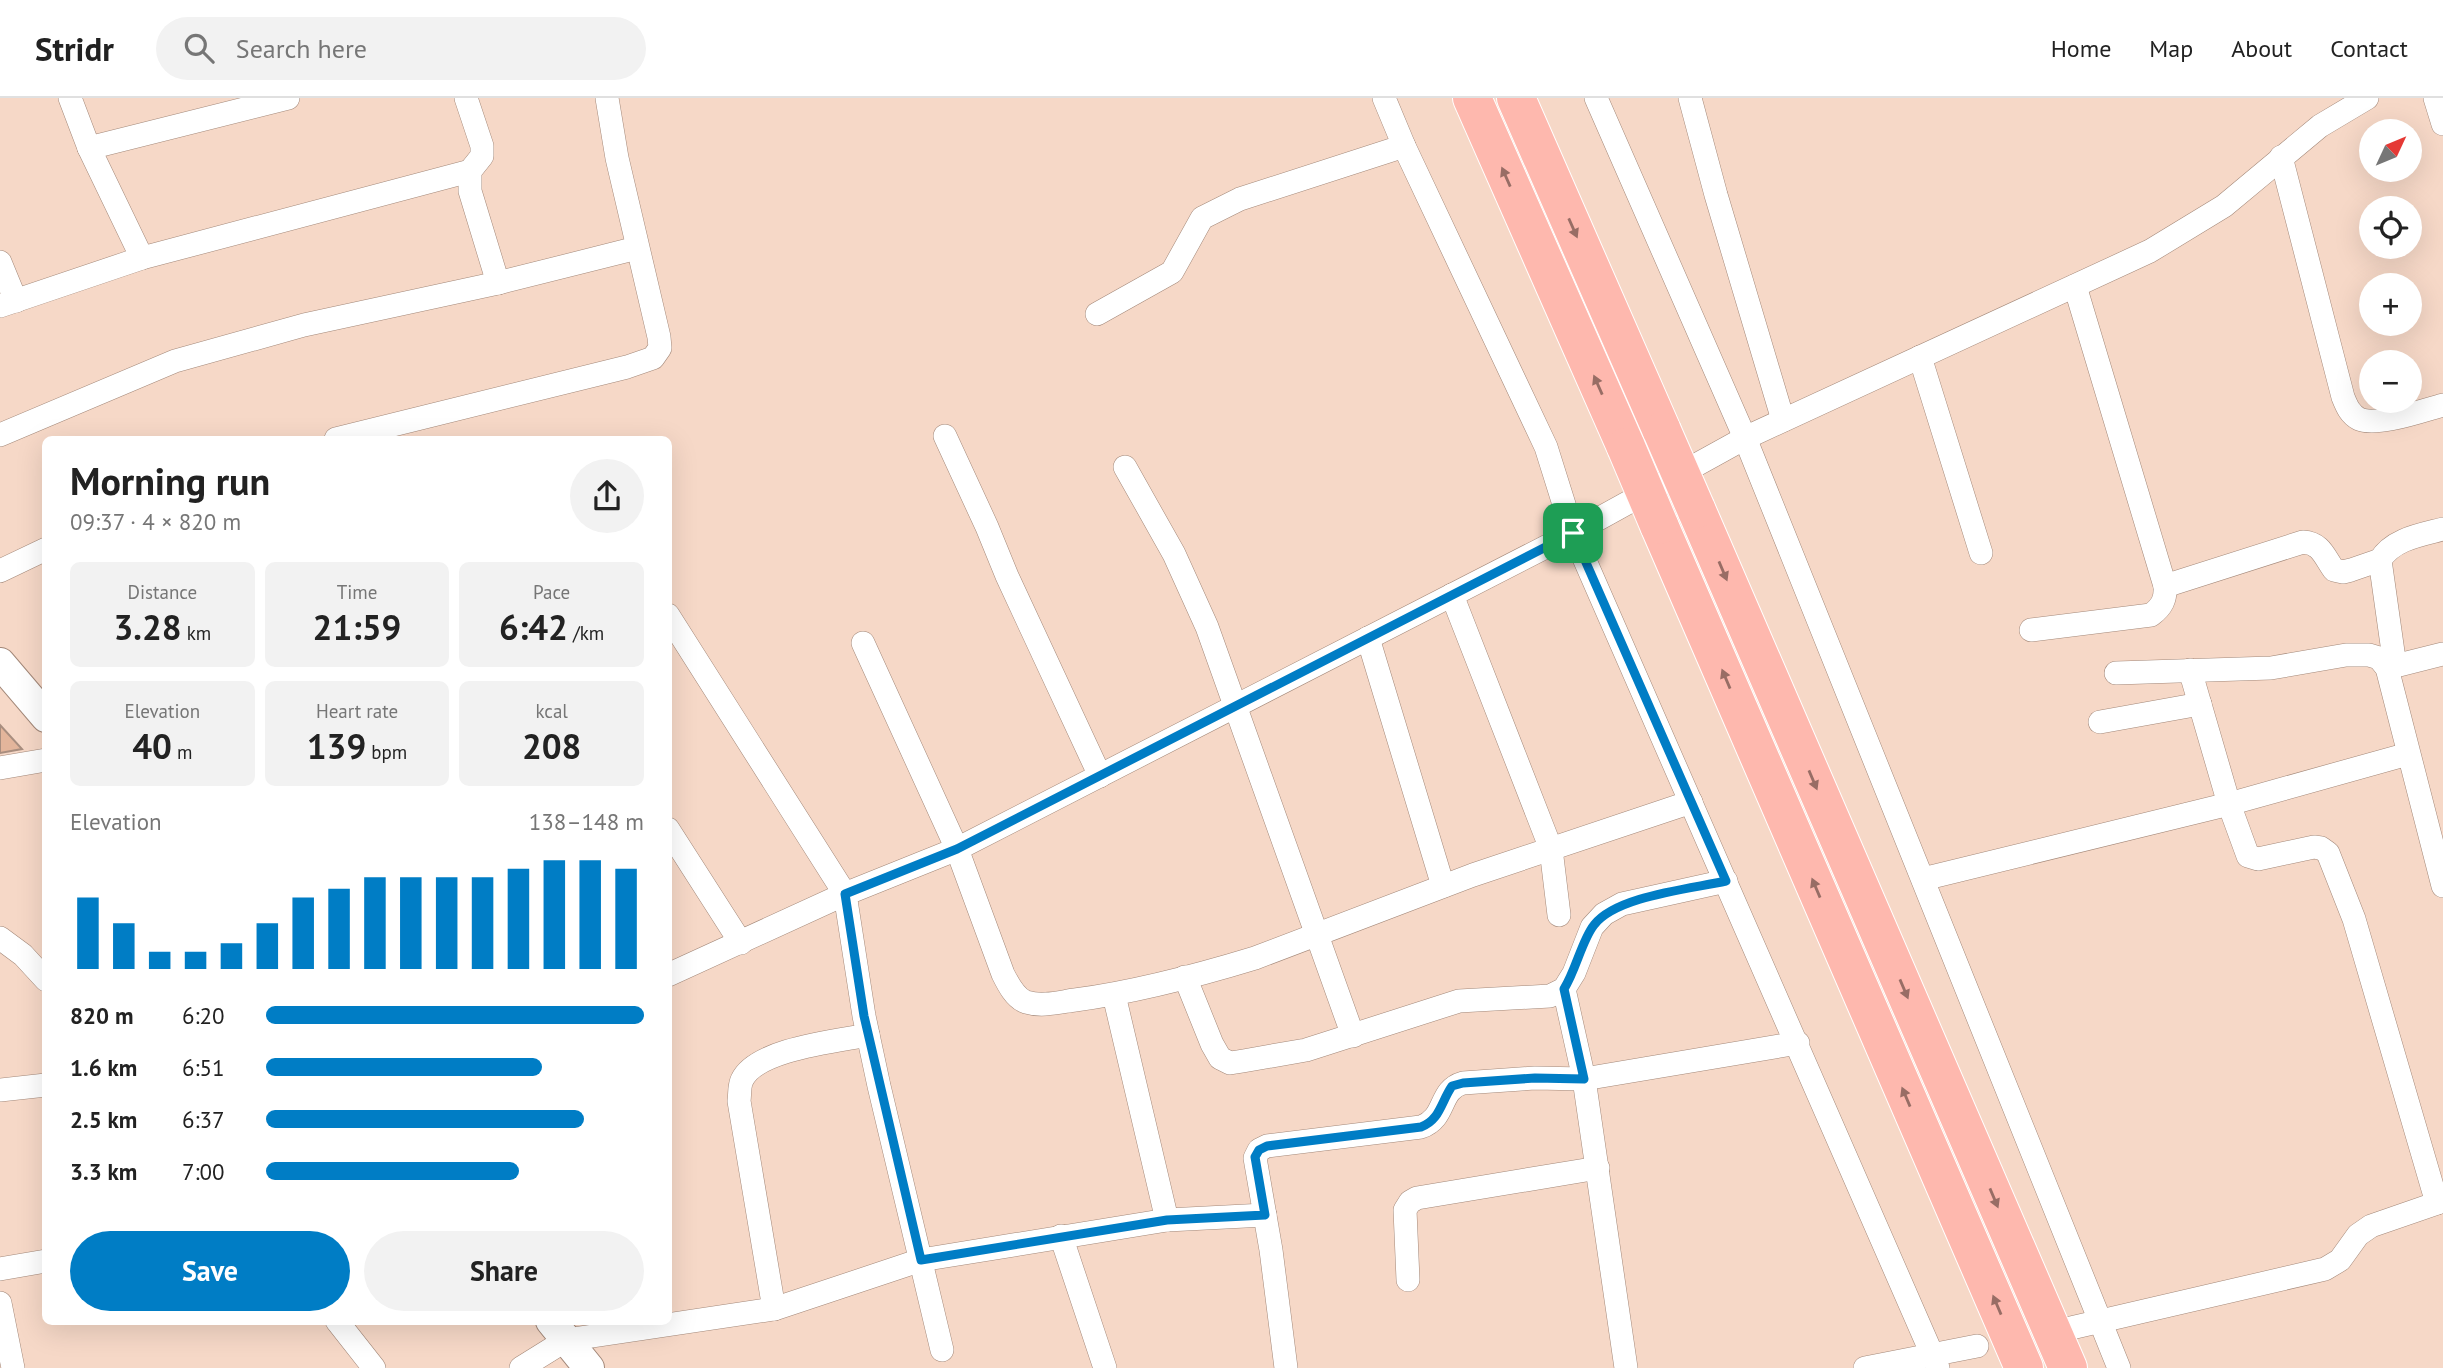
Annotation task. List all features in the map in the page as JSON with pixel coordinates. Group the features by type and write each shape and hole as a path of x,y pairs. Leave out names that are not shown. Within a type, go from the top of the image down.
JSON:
{"highway":[{"path":"1472,98 1626,447 2024,1368"},
{"path":"1516,98 2068,1368"}],"street":[{"path":"70,98 89,148 142,258"},
{"path":"89,148 288,98"},
{"path":"0,262 8,304 142,258 470,171 482,156 482,146 466,98"},
{"path":"348,436 653,358 660,348 659,337 617,159 607,98"},
{"path":"1384,98 1546,447 1573,533 1798,1043 1935,1362"},
{"path":"1596,98 1745,438 2119,1368"},
{"path":"1690,98 1783,420"},
{"path":"672,973 845,894 957,849 1573,533 1745,438 2150,251 2214,212 2320,126 2367,98"},
{"path":"2435,98 2443,124"},
{"path":"1097,314 1172,271 1202,218 1218,208 1404,146"},
{"path":"2281,157 2343,397 2349,411 2361,420 2379,421 2443,405"},
{"path":"470,171 470,191 498,283"},
{"path":"0,435 175,361 303,325 498,283 637,248"},
{"path":"2031,630 2151,615 2159,609 2166,596 2075,286"},
{"path":"1920,357 1981,553"},
{"path":"945,436 1100,776"},
{"path":"1125,467 1174,554 1193,595 1237,706 1315,935 1353,1036"},
{"path":"2165,586 2302,542 2312,542 2320,548 2334,570 2343,572 2380,560 2395,544 2443,529"},
{"path":"0,571 42,551"},
{"path":"2380,560 2391,667 2408,754 2443,886"},
{"path":"1452,595 1551,849 1559,915"},
{"path":"672,621 845,894 868,1035 942,1350"},
{"path":"1368,638 1443,886"},
{"path":"863,643 957,849 1003,974 1010,989 1024,1002 1048,1004 1114,995 1255,958 1443,886 1691,802"},
{"path":"2391,667 2443,654"},
{"path":"2116,673 2271,668 2346,655 2369,655 2379,658 2391,667"},
{"path":"0,663 42,712"},
{"path":"2071,1328 2325,1269 2340,1260 2358,1235 2371,1226 2440,1202 2354,919 2328,853 2314,847 2258,859 2248,856 2229,804 2190,670"},
{"path":"2099,722 2200,704"},
{"path":"1923,879 2229,804 2408,754"},
{"path":"0,768 42,761"},
{"path":"672,835 741,943"},
{"path":"1185,977 1212,1045 1220,1058 1230,1063 1306,1050 1459,1001 1550,996 1564,989 1574,973 1592,927 1604,914 1622,904 1726,881"},
{"path":"0,938 23,955 42,976"},
{"path":"1564,989 1584,1079 1626,1368"},
{"path":"1114,995 1167,1220"},
{"path":"774,1309 739,1101 742,1079 757,1063 786,1052 868,1035"},
{"path":"1286,1368 1255,1157 1259,1150 1267,1146 1431,1124 1438,1116 1452,1086 1463,1083 1535,1078 1584,1079 1798,1043"},
{"path":"0,1090 42,1085"},
{"path":"1408,1280 1405,1210 1409,1202 1417,1198 1598,1168"},
{"path":"672,1319 774,1309 921,1260 1167,1220 1265,1215"},
{"path":"1060,1237 1105,1368"},
{"path":"0,1269 42,1262"},
{"path":"0,1303 13,1368"},
{"path":"340,1325 374,1368"},
{"path":"521,1368 558,1331 617,1325"},
{"path":"558,1331 589,1368"},
{"path":"1865,1368 1935,1362 1977,1346"}],"building":[{"path":"0,725 22,749 0,753"}],"route":[{"path":"1573,533 1726,881 1622,904 1604,914 1592,927 1574,973 1564,989 1584,1079 1535,1078 1463,1083 1452,1086 1438,1116 1431,1124 1267,1146 1259,1150 1255,1157 1265,1215 1167,1220 921,1260 864,1016 845,894 957,849 1573,533"}]}
